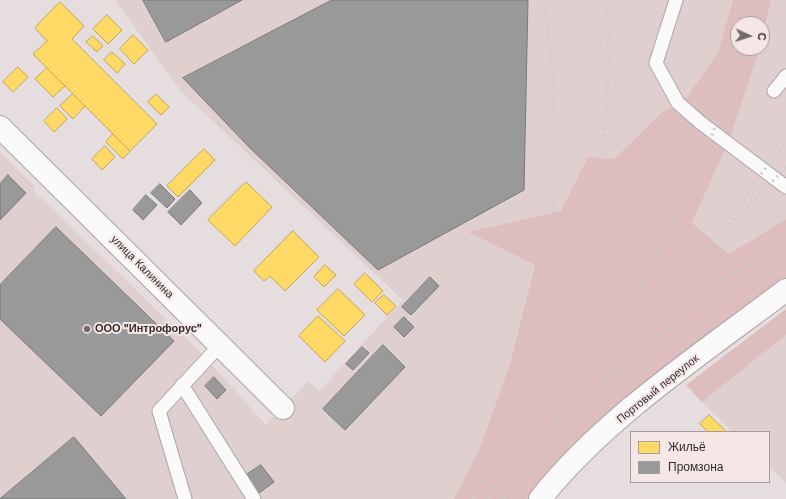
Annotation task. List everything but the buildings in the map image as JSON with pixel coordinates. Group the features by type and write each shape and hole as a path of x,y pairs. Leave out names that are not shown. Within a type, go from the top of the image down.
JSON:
{"street":[{"name":"улица Калинина","path":"0,127 284,408"},
{"name":"Портовый переулок","path":"540,499 562,472 647,395 786,290"}],"lane":[{"path":"676,0 656,63 678,103 701,123 786,186"},
{"path":"774,91 786,76"},
{"path":"185,499 159,411 220,345"},
{"path":"182,386 254,499"}],"shaded area":[{"path":"115,0 733,0 718,52 687,97 660,114 614,159 588,157 561,211 469,232 535,264 510,364 480,448 454,499 0,499 0,152 34,185 34,191 207,359 266,425 309,381 319,391 403,300 181,91"},
{"path":"733,0 771,0 767,16 730,16 730,56 757,56 730,138 692,223 729,254 786,219 786,280 573,446 527,499 454,499 480,448 510,364 535,265 468,232 561,211 588,157 614,159 660,114 687,97 718,52"},
{"path":"771,0 786,0 786,219 729,254 692,223 730,138 757,56 770,56 770,16 768,16"},
{"path":"786,309 786,335 702,402 686,385"},
{"path":"786,335 786,483 770,467 770,431 732,431 702,402"}],"railway":[{"path":"473,499 504,436 520,397 539,334 545,302 554,207 555,141 553,70 549,35 542,0"},
{"path":"488,499 512,456 557,358 579,275 602,158 609,54 607,0"},
{"path":"748,16 752,0"},
{"path":"504,499 621,323 645,281 681,210 713,132 737,56"},
{"path":"515,492 715,242 764,170 786,143"},
{"path":"731,225 786,167"},
{"path":"602,389 645,347 690,308 737,271 786,237"}],"place":[{"name":"ООО \"Интрофорус\"","path":"87,329"}]}
